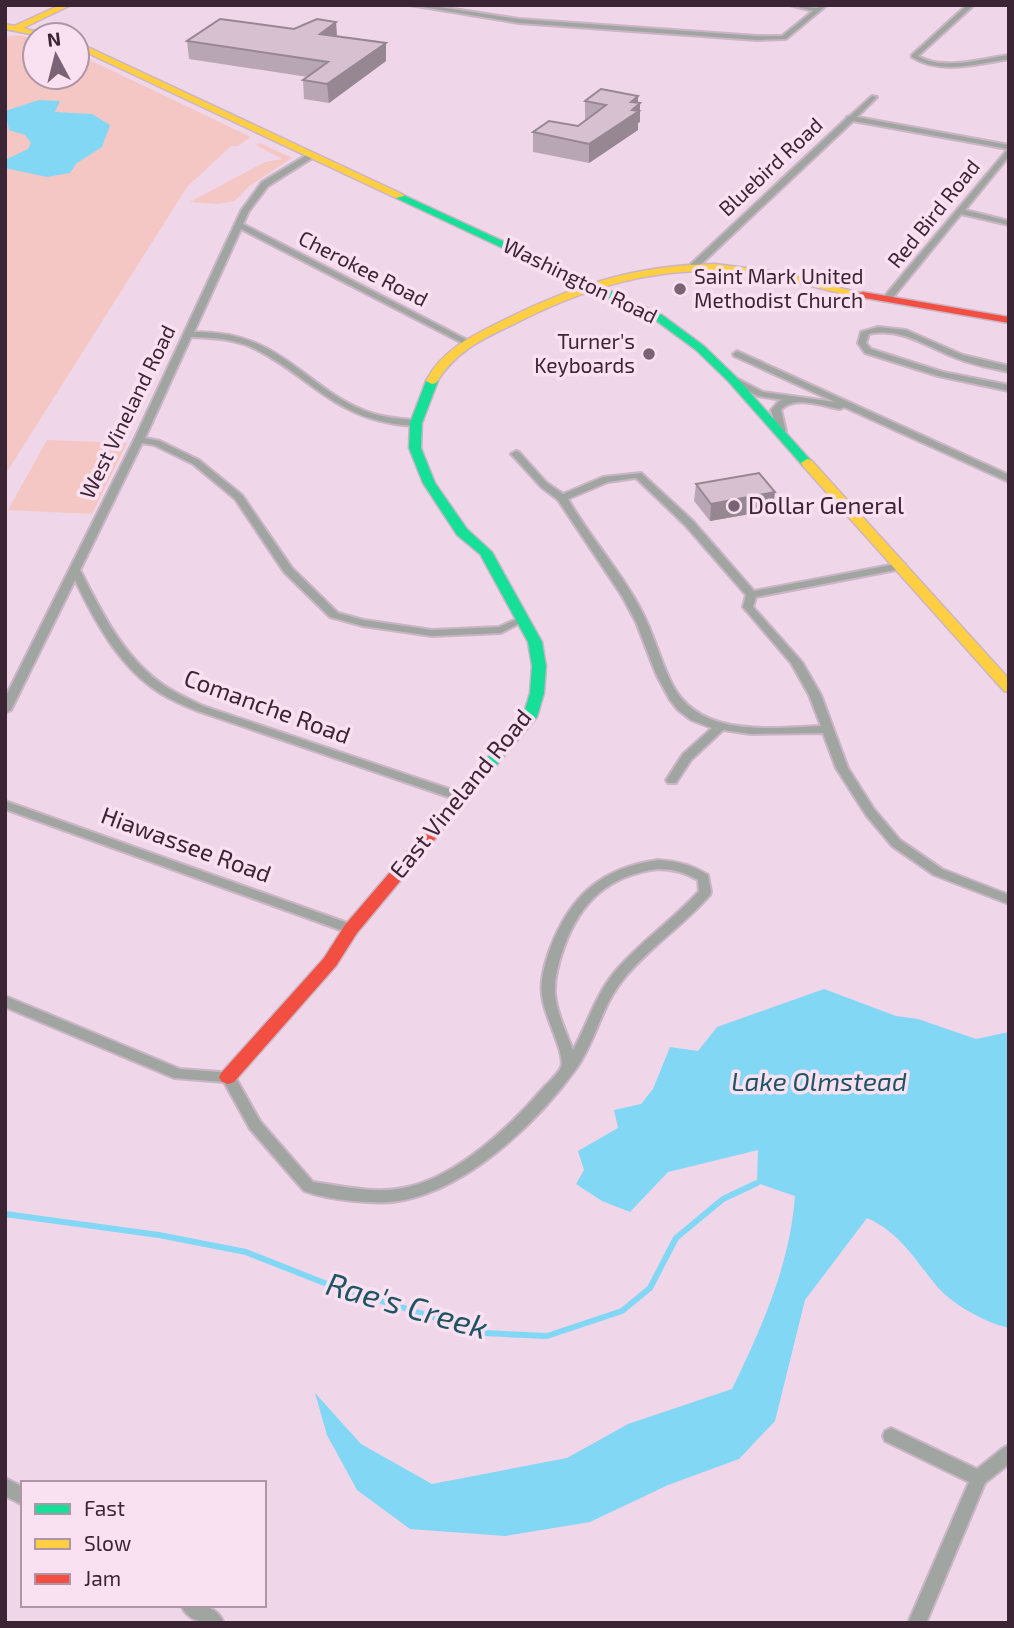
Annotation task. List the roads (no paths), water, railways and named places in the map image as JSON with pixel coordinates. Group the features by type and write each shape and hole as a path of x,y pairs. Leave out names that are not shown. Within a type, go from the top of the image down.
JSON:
{"main road":[{"path":"11,27 67,5"},
{"name":"Washington Road","path":"91,52 658,317 700,348 732,379 1009,688"},
{"name":"East Vineland Road","path":"228,1077 330,962 351,929 530,717 537,693 539,666 535,642 485,552 462,532 429,483 415,448 416,423 438,365 470,343 533,309 591,284 632,273 694,266 751,270 887,299 1009,320"}],"street":[{"path":"413,5 519,21 757,38 784,38 821,8"},
{"path":"793,5 821,8"},
{"path":"971,5 917,50 914,56 918,60 956,64 1009,57"},
{"name":"Bluebird Road","path":"694,266 874,97"},
{"path":"849,118 1009,149"},
{"name":"Red Bird Road","path":"887,299 1009,149"},
{"name":"West Vineland Road","path":"5,710 139,440 249,205 265,184 313,155"},
{"path":"960,211 1009,223"},
{"name":"Cherokee Road","path":"240,225 470,343"},
{"path":"1009,369 959,357 910,332 893,329 865,332 862,343 868,351 941,374 1009,388"},
{"path":"190,334 212,333 251,342 273,353 351,408 368,416 416,423"},
{"path":"737,354 1009,479"},
{"path":"732,379 761,394 850,407"},
{"path":"784,437 776,419 776,410 782,404 795,401"},
{"path":"139,440 157,443 196,463 239,497 288,570 334,615 363,623 432,634 501,630 521,620"},
{"path":"516,454 553,493 562,498 576,523 636,610 665,679 681,707 702,721 741,730 828,729"},
{"path":"562,498 606,479 638,475 689,523 751,595"},
{"path":"751,595 901,566"},
{"name":"Comanche Road","path":"75,570 102,625 139,669 161,689 199,708 460,797"},
{"path":"751,595 748,607 796,662 815,695 842,768 870,812 896,843 938,872 1009,900"},
{"path":"672,780 693,750 721,726"},
{"name":"Hiawassee Road","path":"5,805 351,929"},
{"path":"5,1001 179,1074 228,1077 255,1125 309,1187 363,1195 405,1194 454,1173 508,1136 569,1067 617,977 687,914 705,892 704,878 694,870 676,864 645,865 603,885 583,900 570,922 548,982 548,997 569,1058 569,1067"},
{"path":"891,1436 979,1478"},
{"path":"917,1623 979,1478 1009,1452"},
{"path":"5,1486 21,1496"},
{"path":"193,1607 215,1623"}],"water":[{"path":"39,100 60,101 55,112 92,114 110,125 102,147 77,163 70,173 47,177 5,168 5,160 28,149 31,143 25,135 9,130 5,111"},
{"name":"Lake Olmstead","path":"824,989 896,1016 918,1019 976,1039 1009,1032 1009,1328 979,1317 959,1305 935,1284 897,1238 867,1218 805,1300 775,1421 739,1459 668,1485 590,1522 505,1536 410,1529 357,1490 327,1435 315,1393 361,1444 432,1484 567,1458 628,1424 732,1389 764,1319 781,1271 795,1196 757,1183 758,1150 668,1172 630,1212 602,1201 576,1184 584,1170 578,1151 618,1128 614,1110 641,1104 653,1089 670,1047 698,1051 717,1027"}],"waterway":[{"name":"Rae's Creek","path":"5,1214 159,1235 246,1252 327,1284 484,1333 547,1336 622,1311 650,1288 676,1238 723,1199 757,1183"}],"place":[{"name":"Saint Mark United Methodist Church","path":"680,289"},
{"name":"Turner's Keyboards","path":"649,354"},
{"name":"Dollar General","path":"734,506"}]}
